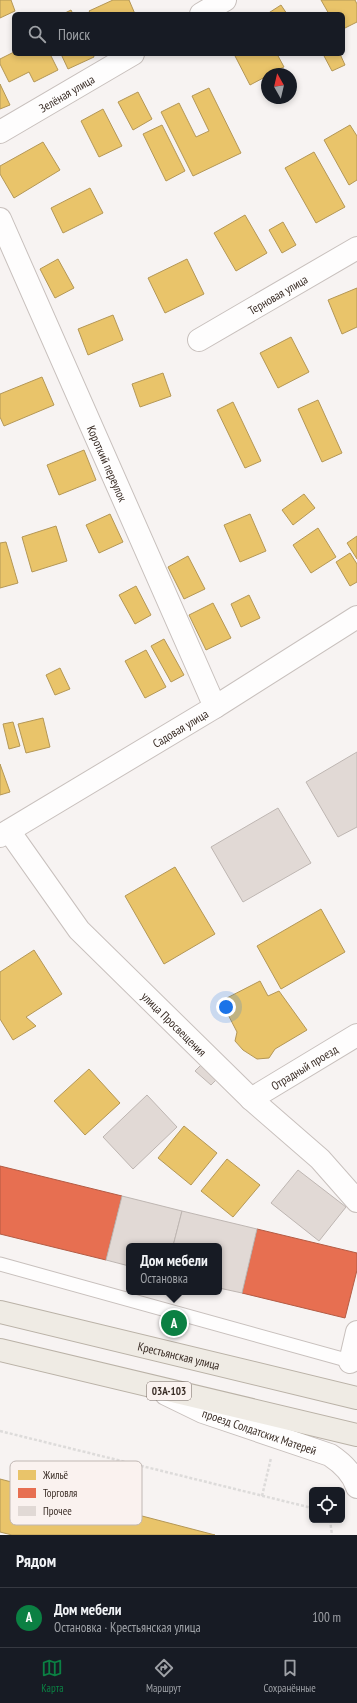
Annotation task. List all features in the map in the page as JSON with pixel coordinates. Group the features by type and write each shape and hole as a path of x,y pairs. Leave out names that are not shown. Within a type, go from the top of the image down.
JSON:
{"main road":[{"name":"Крестьянская улица","path":"2,1312 357,1398"},
{"name":"03А-103","path":"0,1350 357,1435"}],"street":[{"path":"204,12 225,0"},
{"name":"Зелёная улица","path":"0,132 130,56"},
{"name":"Короткий переулок","path":"0,220 215,707"},
{"name":"Терновая улица","path":"199,340 357,248"},
{"name":"Садовая улица","path":"4,833 215,707 357,617"},
{"name":"улица Просвещения","path":"4,833 79,930 251,1099 320,1159 357,1201"},
{"name":"Отрадный проезд","path":"251,1099 357,1034"},
{"path":"353,1363 357,1332"},
{"name":"проезд Солдатских Матерей","path":"152,1387 203,1412 330,1455 343,1464 355,1481 357,1487"}],"lane":[{"path":"0,1264 353,1363"}],"path":[{"path":"0,1431 122,1461"},
{"path":"142,1466 309,1507"},
{"path":"330,1523 332,1535"}],"building: Жильё":[{"path":"0,0 11,0 15,11 0,18"},
{"path":"113,0 129,0 134,12 90,12 89,11"},
{"path":"321,0 355,0 357,4 357,22 345,28 345,12 328,12"},
{"path":"281,5 286,12 270,12"},
{"path":"12,53 12,56 51,56 58,70 34,82 29,72 9,82 0,64 0,59"},
{"path":"62,56 94,56 94,57 68,69"},
{"path":"235,56 278,56 284,67 261,68 261,79 250,85"},
{"path":"324,56 341,56 345,65 332,71"},
{"path":"0,84 10,105 0,109"},
{"path":"209,88 241,153 193,176 161,112 179,103 196,137 209,131 192,96"},
{"path":"138,92 152,119 133,130 118,102"},
{"path":"103,109 122,146 99,157 81,121"},
{"path":"162,125 185,171 166,181 143,134"},
{"path":"350,125 357,136 357,180 349,185 324,140"},
{"path":"43,142 60,170 14,198 0,174 0,166"},
{"path":"314,152 345,207 316,223 285,168"},
{"path":"90,188 103,213 63,233 51,208"},
{"path":"245,215 267,253 236,271 214,233"},
{"path":"283,222 296,245 282,253 269,230"},
{"path":"58,259 74,288 55,298 40,269"},
{"path":"187,259 204,294 165,313 148,278"},
{"path":"357,288 357,327 342,334 328,300"},
{"path":"113,315 123,340 88,355 78,329"},
{"path":"291,337 309,372 278,388 260,353"},
{"path":"163,373 171,396 140,407 132,384"},
{"path":"42,377 54,405 4,426 0,417 0,394"},
{"path":"318,400 342,453 322,462 298,409"},
{"path":"233,402 261,461 245,468 217,410"},
{"path":"84,450 96,480 59,495 47,465"},
{"path":"304,494 315,508 293,525 282,510"},
{"path":"110,514 123,542 99,553 86,525"},
{"path":"250,514 266,551 240,562 224,525"},
{"path":"56,526 67,561 32,572 22,537"},
{"path":"318,528 336,557 311,573 293,545"},
{"path":"357,536 357,559 347,543"},
{"path":"6,542 18,583 0,588 0,543"},
{"path":"350,553 357,564 357,582 350,586 336,562"},
{"path":"188,556 205,589 184,599 168,567"},
{"path":"136,586 151,615 135,624 119,595"},
{"path":"249,595 260,618 241,627 231,604"},
{"path":"213,603 231,638 206,650 189,615"},
{"path":"164,639 184,675 171,682 151,646"},
{"path":"146,650 166,687 145,698 125,661"},
{"path":"60,668 70,689 55,695 46,675"},
{"path":"43,718 50,747 26,753 18,724"},
{"path":"13,722 20,746 9,749 3,724"},
{"path":"0,764 10,792 0,795"},
{"path":"175,867 215,934 164,964 125,896"},
{"path":"321,909 345,952 281,989 257,946"},
{"path":"34,950 62,994 26,1017 36,1026 13,1040 0,1019 0,972"},
{"path":"260,981 268,996 279,991 307,1030 275,1049 269,1058 257,1059 243,1050 235,1041 237,1032 221,1001"},
{"path":"89,1069 120,1103 85,1135 54,1101"},
{"path":"184,1126 217,1153 191,1185 158,1158"},
{"path":"227,1159 260,1185 233,1217 201,1191"},
{"path":"0,1479 10,1482 10,1525 142,1525 142,1516 215,1535 12,1535 0,1532"}],"building: Торговля":[{"path":"0,1166 122,1196 106,1260 0,1234"},
{"path":"257,1229 357,1253 357,1270 345,1318 242,1293"}],"building: Прочее":[{"path":"357,752 357,827 338,837 306,782"},
{"path":"278,808 311,863 243,902 211,847"},
{"path":"202,1064 218,1078 211,1085 195,1071"},
{"path":"147,1095 177,1127 133,1169 103,1137"},
{"path":"298,1170 346,1207 319,1241 271,1203"},
{"path":"122,1196 182,1211 174,1243 126,1243 126,1265 106,1260"},
{"path":"182,1211 257,1229 242,1293 222,1289 222,1243 174,1243"}],"place":[{"name":"Дом мебели","path":"174,1323"}]}
